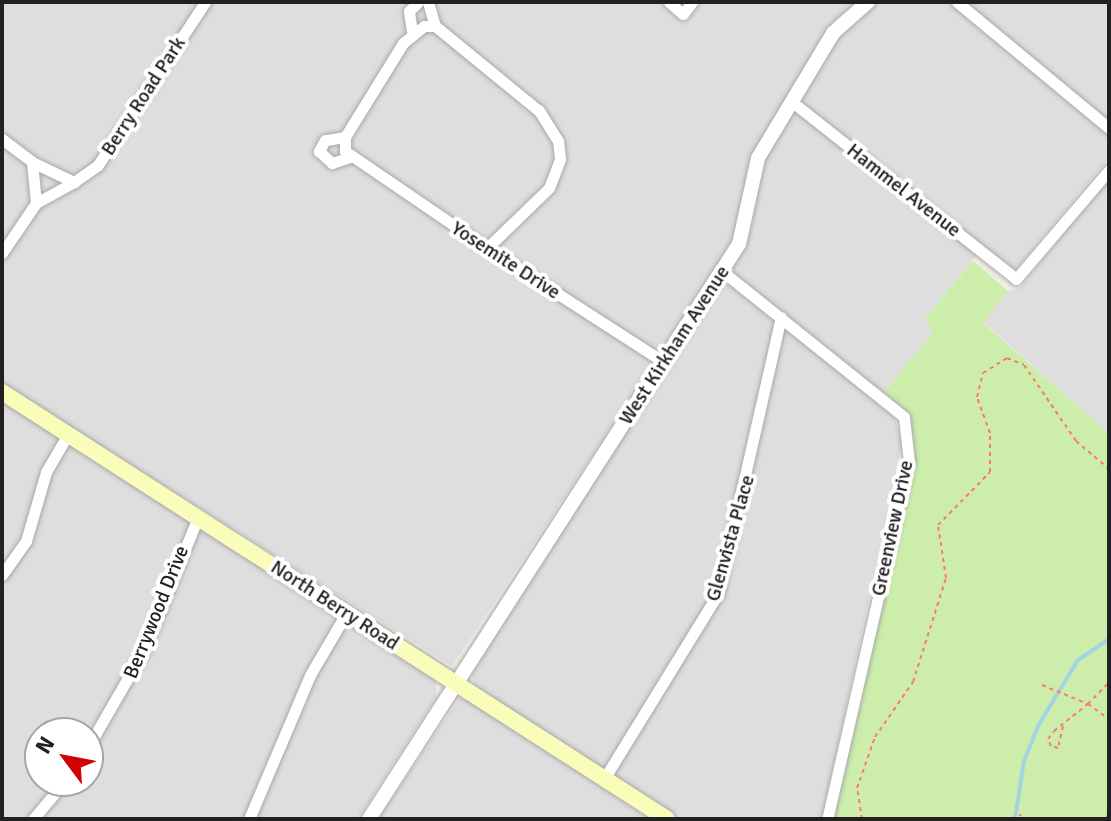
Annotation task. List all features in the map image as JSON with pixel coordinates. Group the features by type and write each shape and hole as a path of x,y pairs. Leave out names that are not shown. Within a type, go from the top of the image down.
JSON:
{"main road":[{"name":"North Berry Road","path":"2,392 667,819"}],"street":[{"name":"Berry Road Park","path":"2,253 36,203 98,165 205,2"},
{"path":"347,154 345,137 412,31 409,11 418,2"},
{"path":"428,2 435,26 539,111 558,141 560,159 549,188 487,248"},
{"path":"669,2 683,14 692,2"},
{"name":"West Kirkham Avenue","path":"369,819 722,271 745,233 758,158 833,33 868,2"},
{"path":"957,2 1109,128"},
{"path":"412,31 435,26"},
{"name":"Hammel Avenue","path":"791,101 1016,279 1109,170"},
{"name":"Yosemite Drive","path":"345,137 325,140 319,151 332,163 347,154 664,362"},
{"path":"2,139 32,162 74,182"},
{"path":"32,162 36,203"},
{"name":"Greenview Drive","path":"722,271 904,417 909,462 827,819"},
{"name":"Glenvista Place","path":"604,779 718,594 781,317"},
{"path":"2,575 26,541 46,472 68,434"},
{"name":"Berrywood Drive","path":"104,720 139,661 198,517"},
{"path":"249,819 297,702 347,612"},
{"path":"33,819 52,797"}],"path":[{"path":"862,819 857,788 875,737 913,682 946,578 938,525 990,472 990,433 977,397 983,373 1007,358 1024,365 1076,441 1109,469"},
{"path":"1063,726 1058,748 1051,746 1048,739 1109,682"},
{"path":"1042,685 1088,704 1109,719"},
{"path":"1106,819 1109,811"},
{"path":"1012,819 1021,815"}],"shaded area":[{"path":"2,2 685,2 686,22 702,2 857,2 832,22 749,162 734,242 452,666 2,384"},
{"path":"879,2 1109,2 1109,158 1017,267 1013,269 983,248 925,318 934,333 876,401 895,418 902,443 822,819 680,819 476,687 471,675 748,242 765,157 839,35"},
{"path":"1109,178 1109,433 983,322 1008,291 1021,287"},
{"path":"2,401 436,681 436,697 358,819 2,819"},
{"path":"459,699 466,699 650,819 378,819"}],"green space":[{"path":"973,261 1008,291 983,323 1109,433 1109,819 834,819 915,452 909,416 884,392 933,333 925,318"}],"waterway":[{"path":"1015,819 1024,761 1038,726 1078,660 1109,639"}]}
